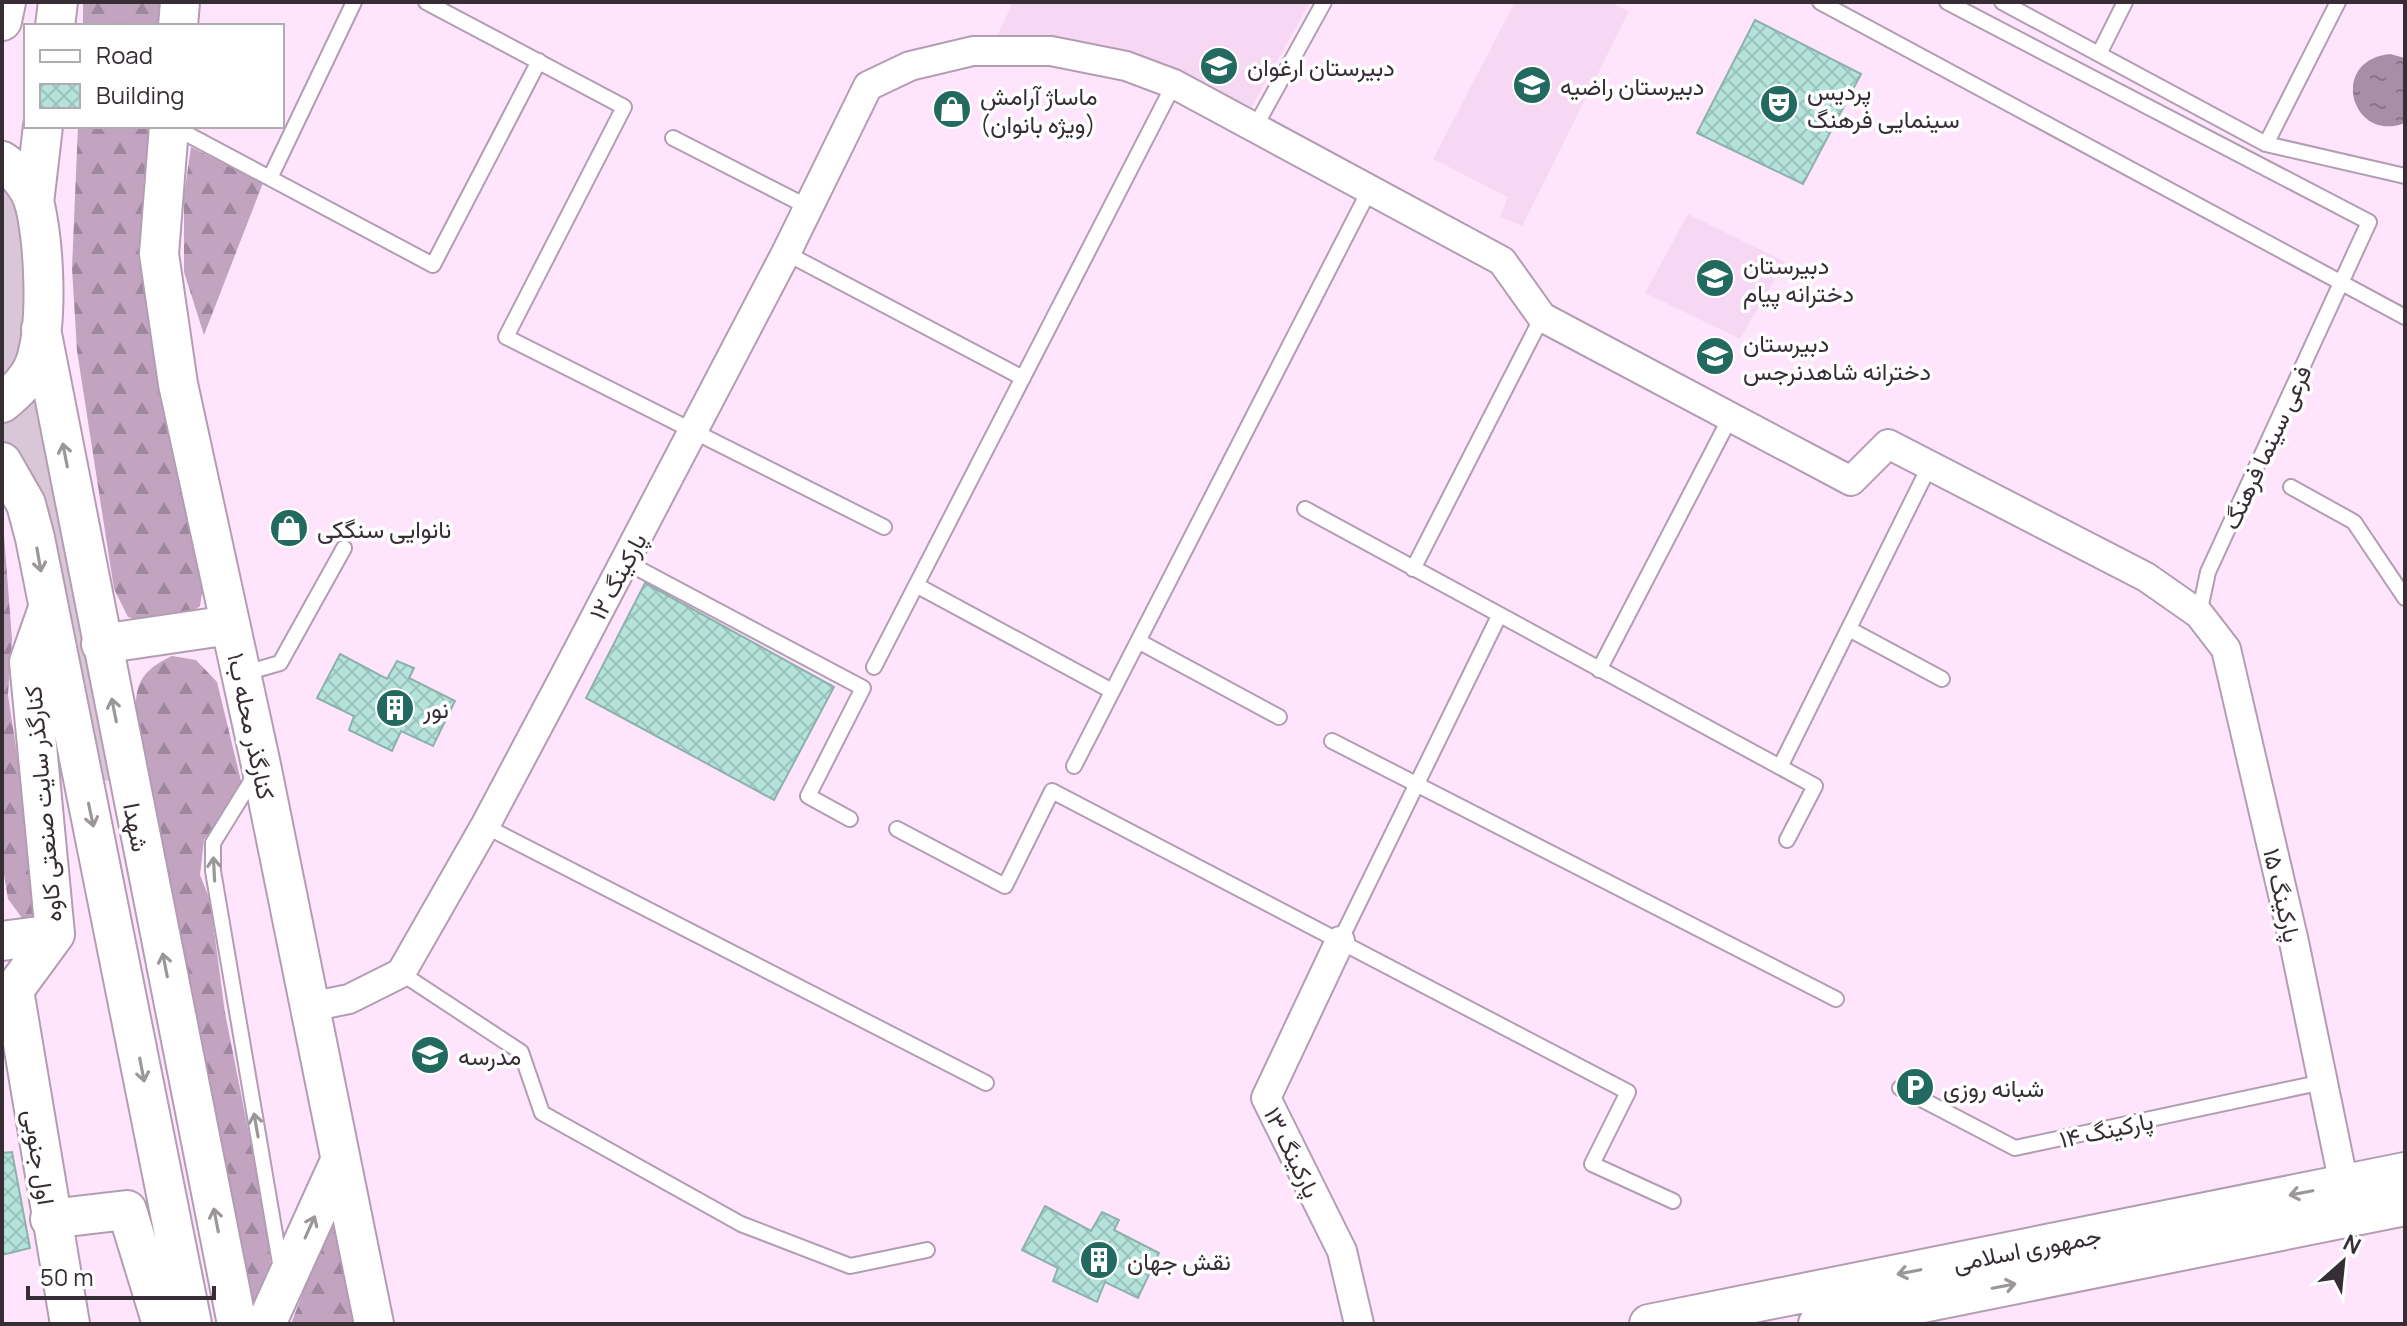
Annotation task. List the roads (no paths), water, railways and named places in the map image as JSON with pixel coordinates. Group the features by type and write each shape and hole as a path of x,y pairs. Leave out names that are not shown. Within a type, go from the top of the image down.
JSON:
{"main road":[{"path":"2,21 6,2"},
{"path":"55,24 58,2"},
{"path":"178,24 180,2"},
{"path":"2,403 18,391 36,362 41,329 42,284 34,203 43,128"},
{"name":"کنارگذر محله ب۱","path":"170,128 159,254 178,384 261,765 374,1324"},
{"path":"2,161 12,168 34,203"},
{"name":"شهدا","path":"41,329 237,1324"},
{"name":"شهدا","path":"2,462 26,504 192,1324"},
{"name":"کنارگذر سایت صنعتی کاوه","path":"8,991 55,934 29,662 48,608"},
{"path":"101,644 230,625"},
{"path":"2,941 55,934"},
{"name":"اول جنوبی","path":"8,991 70,1324"},
{"path":"266,1324 340,1161"},
{"name":"جمهوری اسلامی","path":"1818,1324 2344,1185 2405,1172"},
{"name":"جمهوری اسلامی","path":"1649,1324 2080,1254 2405,1206"},
{"path":"50,1219 127,1210 162,1324"}],"street":[{"name":"پارکینگ ۱۲","path":"401,973 485,826 786,253 868,86 910,66 989,51 1051,51 1126,66 1174,84"},
{"path":"1174,84 1502,261 1542,317 1730,418"},
{"name":"پارکینگ ۱۵","path":"1730,418 1851,481 1888,444 2146,577 2199,614 2226,649 2344,1185"},
{"name":"پارکینگ ۱۳","path":"1340,941 1266,1098 1342,1251 1359,1324"},
{"path":"310,1007 349,999 401,973"}],"lane":[{"path":"270,178 354,2"},
{"path":"426,2 624,107 506,337 884,527"},
{"path":"1255,127 1324,2"},
{"path":"1820,2 2405,317"},
{"name":"فرعی سینما فرهنگ","path":"1947,2 2369,222 2208,572 2199,614"},
{"path":"2002,2 2266,144 2405,176"},
{"path":"2099,54 2125,2"},
{"path":"2266,144 2338,2"},
{"path":"174,128 433,265 539,61"},
{"path":"874,667 1174,84"},
{"path":"673,138 808,207"},
{"path":"1074,766 1370,189"},
{"path":"786,253 1023,378"},
{"path":"1413,569 1542,317"},
{"path":"1599,670 1730,418"},
{"path":"1780,767 1930,465"},
{"path":"2291,487 2354,522 2405,598"},
{"path":"1305,509 1815,786 1787,840"},
{"path":"241,674 280,663 344,548"},
{"path":"624,561 863,688 808,796 850,819"},
{"path":"916,585 1112,691"},
{"path":"1340,941 1499,616"},
{"path":"1849,629 1942,679"},
{"path":"1138,641 1279,717"},
{"path":"1332,741 1415,787 1836,999"},
{"path":"261,765 213,843 213,871 284,1285"},
{"path":"897,829 1005,886 1052,791 1628,1092 1592,1164 1673,1201"},
{"path":"485,826 986,1083"},
{"path":"401,973 521,1052 542,1113 741,1224 850,1266 927,1250"},
{"name":"پارکینگ ۱۴","path":"1900,1088 2015,1148 2323,1082"}],"water":[{"path":"2390,54 2405,58 2405,123 2386,126 2371,122 2360,112 2354,99 2353,84 2359,70 2371,60"}],"place":[{"name":"دبیرستان ارغوان","path":"1219,66"},
{"name":"دبیرستان راضیه","path":"1532,85"},
{"name":"پردیس سینمایی فرهنگ","path":"1779,104"},
{"name":"ماساژ آرامش (ویژه بانوان)","path":"952,109"},
{"name":"دبیرستان دخترانه پیام","path":"1715,278"},
{"name":"دبیرستان دخترانه شاهدنرجس","path":"1715,356"},
{"name":"نانوایی سنگکی","path":"289,528"},
{"name":"نور","path":"395,708"},
{"name":"مدرسه","path":"430,1055"},
{"name":"شبانه روزی","path":"1915,1087"},
{"name":"نقش جهان","path":"1099,1260"}]}
